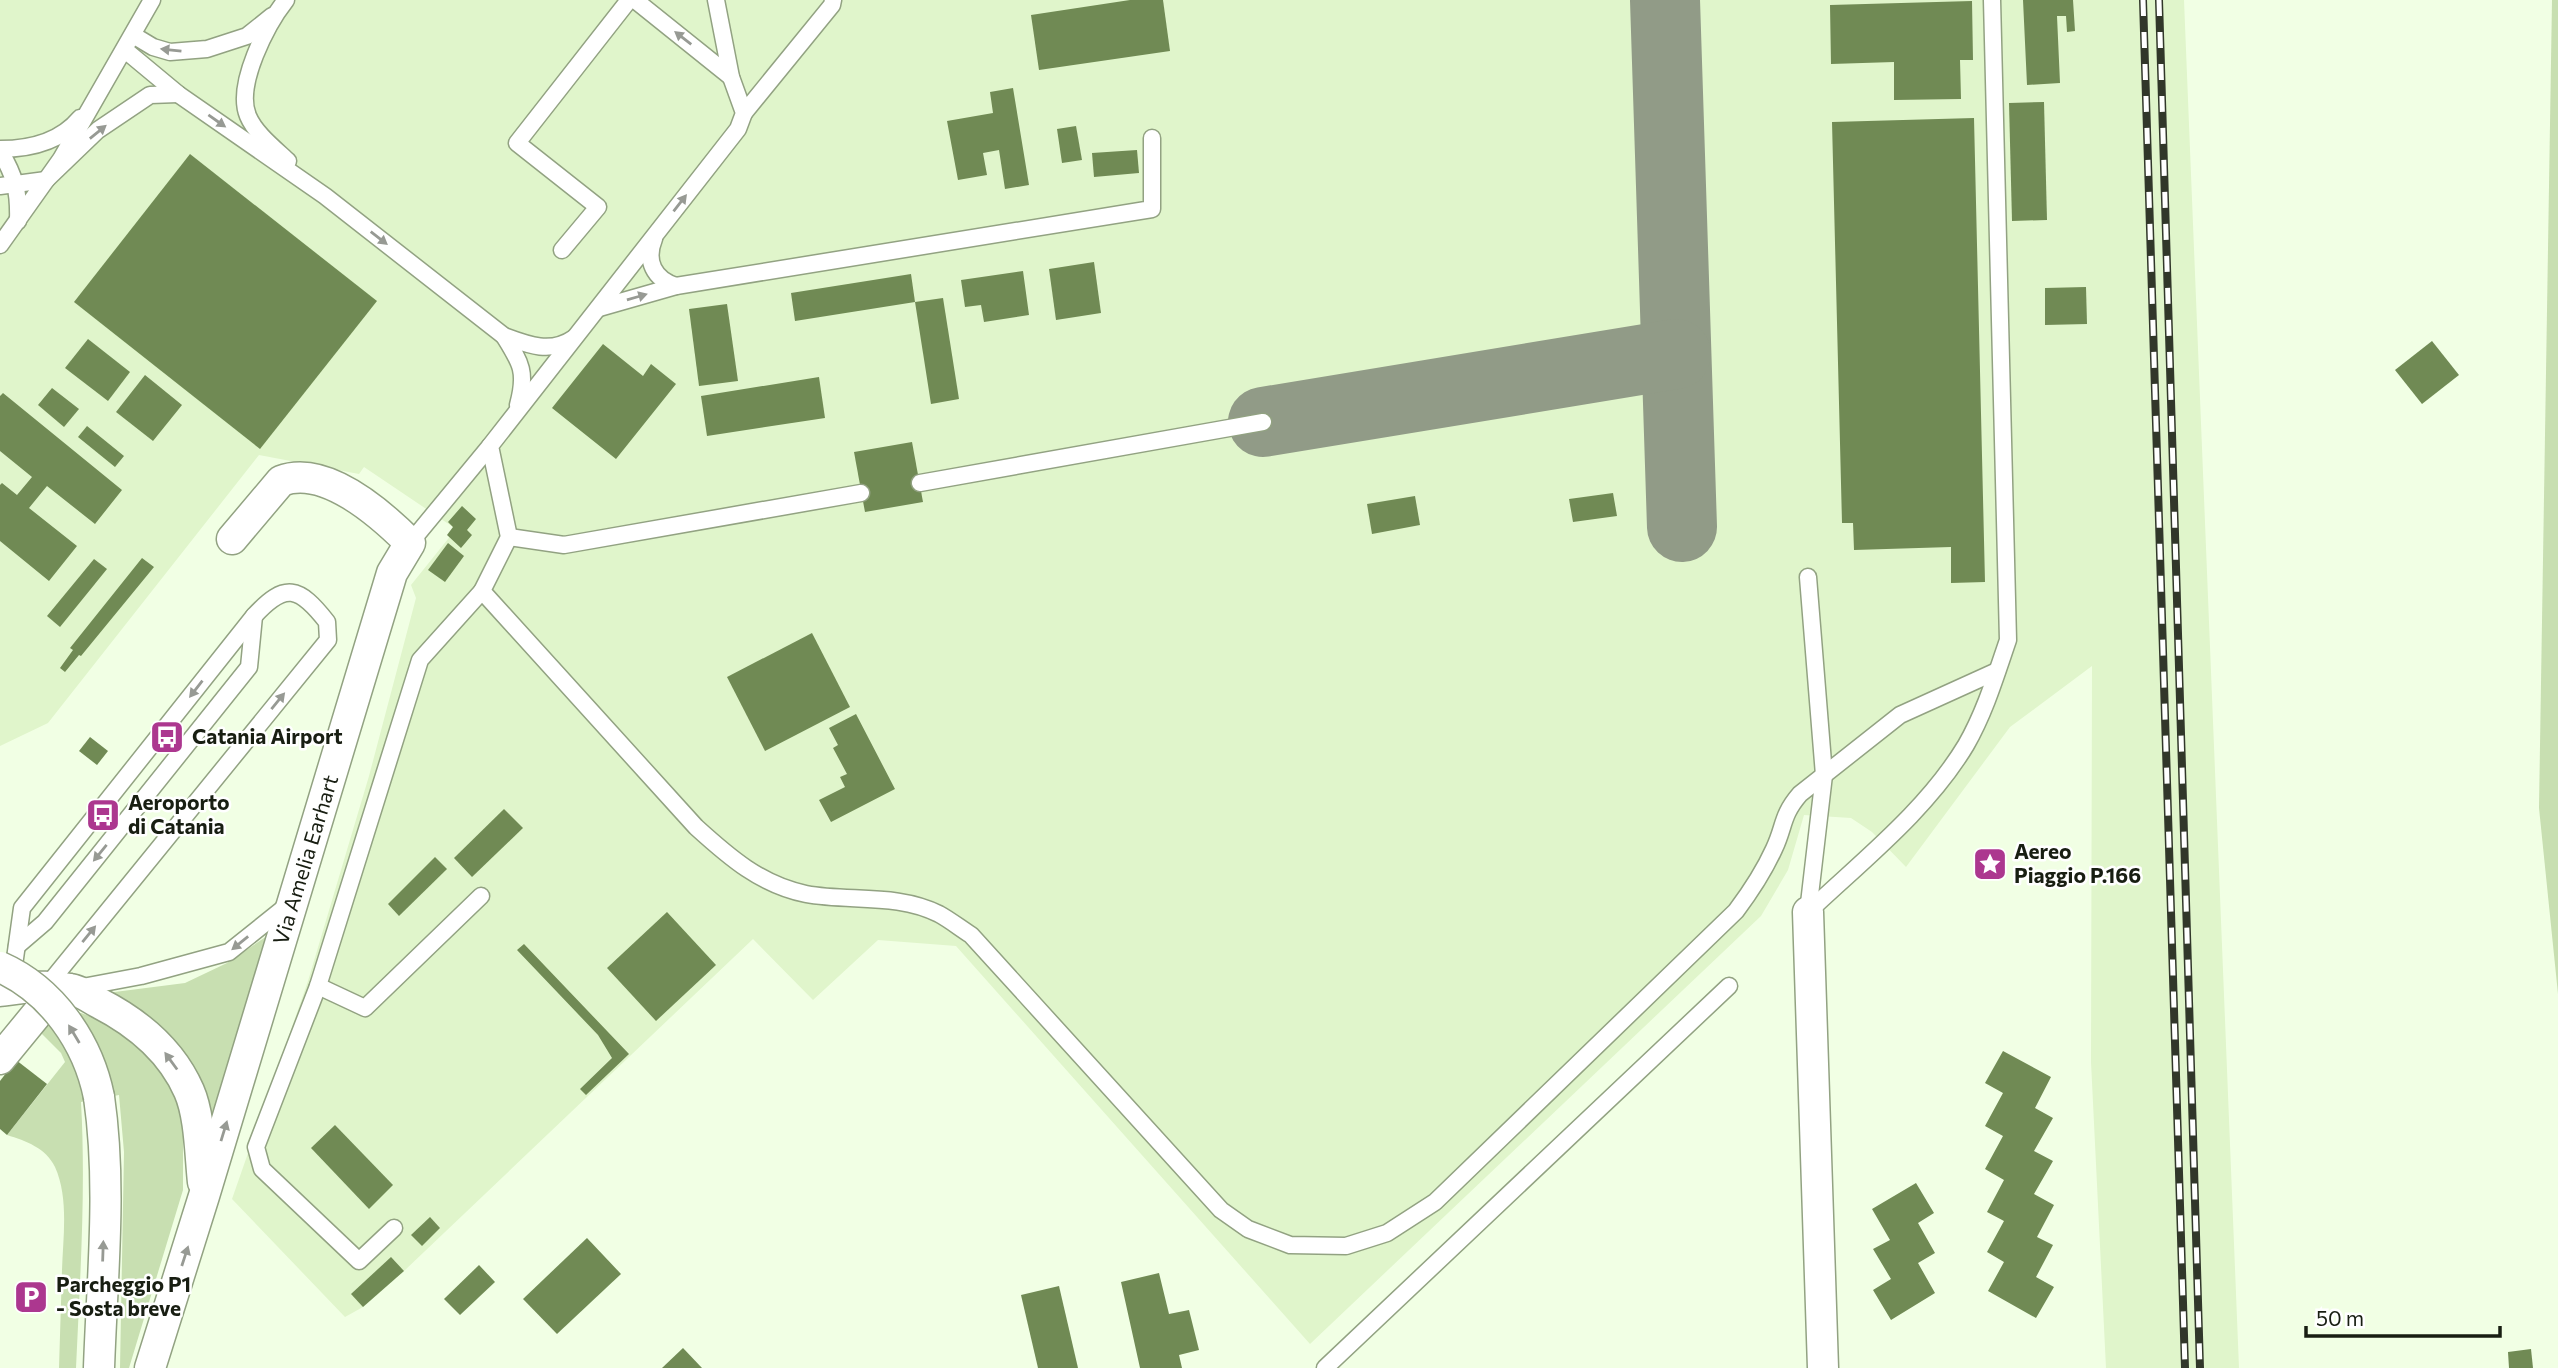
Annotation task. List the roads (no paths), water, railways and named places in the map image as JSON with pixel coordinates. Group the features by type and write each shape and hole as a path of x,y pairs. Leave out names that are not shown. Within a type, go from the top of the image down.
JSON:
{"street":[{"path":"232,540 281,481 303,477 336,488 368,505 410,544"},
{"name":"Via Amelia Earhart","path":"150,1368 392,573 410,544"},
{"path":"1808,912 1824,1368"},
{"path":"6,977 29,986 59,988 124,1016 173,1061 190,1094 204,1196"},
{"path":"6,977 38,991 68,1023 89,1061 99,1097 104,1134 105,1182 99,1368"},
{"path":"0,1059 59,988"}],"lane":[{"path":"0,245 46,180 125,50 152,0"},
{"path":"562,250 598,207 517,143 629,0"},
{"path":"635,0 731,77"},
{"path":"716,0 731,77 744,113"},
{"path":"1808,912 1926,799 1966,744 2008,640 1992,0"},
{"path":"410,544 548,373 738,129 744,113 836,2"},
{"path":"133,34 153,47 170,52 207,49 247,36 282,6"},
{"path":"282,6 252,65 244,93 248,116 267,141 325,196"},
{"path":"125,50 178,94 325,196 504,336 532,346 549,347 561,345 578,334"},
{"path":"8,186 46,180 98,130 150,95 178,94"},
{"path":"8,186 13,172 0,150 32,147 56,138 76,122 95,100"},
{"path":"599,308 676,286 1152,209 1152,138"},
{"path":"8,186 19,198 18,221"},
{"path":"656,234 650,249 650,262 664,282 676,286"},
{"path":"504,336 519,359 524,384 513,417"},
{"path":"920,482 1263,422"},
{"path":"394,1228 359,1261 262,1169 256,1147 318,986 420,660 482,591 509,537 490,446"},
{"path":"509,537 564,545 860,493"},
{"path":"1808,577 1824,775 1808,912"},
{"path":"482,591 696,827 728,856 761,879 805,894 894,901 938,913 971,935 1221,1210 1248,1229 1290,1245 1346,1247 1387,1233 1434,1202 1736,911 1756,883 1776,846 1787,809 1800,794 1900,716 1997,671"},
{"path":"6,977 22,908 254,616 271,598 282,592 295,593 327,622 328,640 59,988"},
{"path":"6,977 45,922 249,667 254,616"},
{"path":"318,986 365,1007 481,896"},
{"path":"59,988 141,976 229,952 293,900"},
{"path":"1325,1368 1729,986"}],"railway":[{"path":"2143,0 2185,1368"},
{"path":"2159,0 2200,1368"}],"place":[{"name":"Catania Airport","path":"167,737"},
{"name":"Aeroporto di Catania","path":"103,815"},
{"name":"Aereo Piaggio P.166","path":"1990,864"},
{"name":"Parcheggio P1 - Sosta breve","path":"31,1297"}]}
